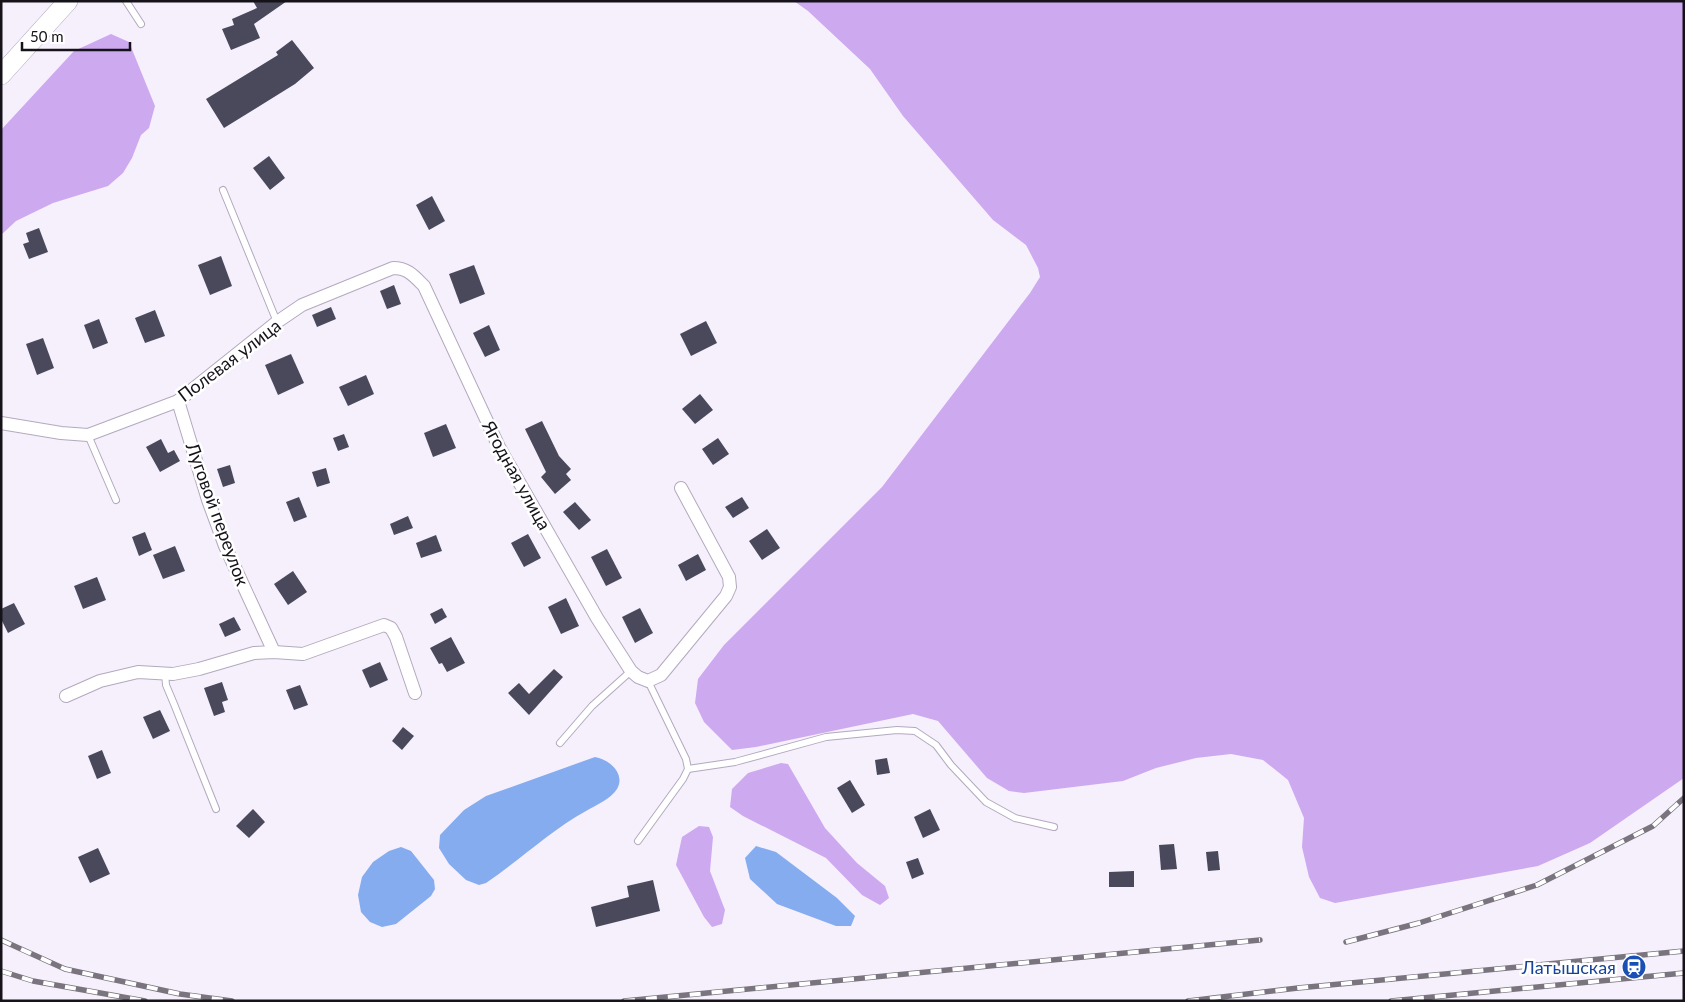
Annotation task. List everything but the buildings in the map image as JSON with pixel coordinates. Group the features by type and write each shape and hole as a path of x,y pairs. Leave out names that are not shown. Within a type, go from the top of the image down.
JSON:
{"main road":[{"path":"1,75 68,1"}],"street":[{"name":"Полевая улица","path":"1,423 61,434 88,435 178,401 277,322 302,305 393,268"},
{"name":"Ягодная улица","path":"393,268 404,268 424,286 500,447 592,609 631,671 638,677 648,681"},
{"name":"Луговой переулок","path":"178,401 208,500 225,546 274,652"},
{"path":"648,681 661,675 726,596 730,587 729,577 680,488"},
{"path":"66,696 100,681 138,672 173,674 199,669 254,653 303,654 384,626 391,628 396,637 415,693"}],"lane":[{"path":"126,1 141,24"},
{"path":"222,190 277,322"},
{"path":"88,435 116,500"},
{"path":"560,742 592,706 631,671"},
{"path":"165,673 166,685 216,809"},
{"path":"638,841 683,779 688,769 686,759 648,681"},
{"path":"688,769 735,762 826,738 897,730 914,731 936,745 951,765 986,802 1015,818 1054,827"}],"shaded area":[{"path":"794,1 1684,1 1684,778 1590,843 1538,866 1335,903 1320,898 1309,877 1302,847 1304,818 1288,780 1263,760 1231,754 1196,758 1156,768 1123,781 1024,793 1009,791 987,778 938,721 913,714 756,747 732,750 704,722 695,703 698,679 724,645 882,487 1030,293 1040,277 1038,268 1026,245 993,220 903,116 870,69 808,11"},
{"path":"111,34 129,42 155,106 149,128 141,135 132,158 123,173 108,186 53,203 16,221 1,235 1,130 74,51"},
{"path":"781,763 788,764 825,828 857,863 885,886 889,898 880,905 862,895 826,858 743,816 730,807 732,789 748,773"},
{"path":"699,826 709,827 713,837 710,871 725,910 722,924 712,927 704,917 676,865 682,837"}],"water":[{"path":"595,757 606,761 618,773 619,783 617,789 607,799 560,827 486,883 479,885 466,880 449,864 439,848 440,835 464,810 486,796"},
{"path":"756,846 776,852 837,898 855,916 851,926 836,926 777,904 750,879 745,858"},
{"path":"401,847 411,851 434,880 435,889 431,896 396,924 382,927 370,922 361,912 358,895 362,877 373,862 389,851"}],"railway":[{"path":"1346,942 1419,923 1537,885 1653,826 1684,798"},
{"path":"1,940 65,969 180,994 232,1001"},
{"path":"624,1001 1260,940"},
{"path":"1188,1001 1298,988 1684,951"},
{"path":"1,971 33,981 145,1001"},
{"path":"1391,1001 1684,973"}],"place":[{"name":"Латышская","path":"1634,967"}]}
